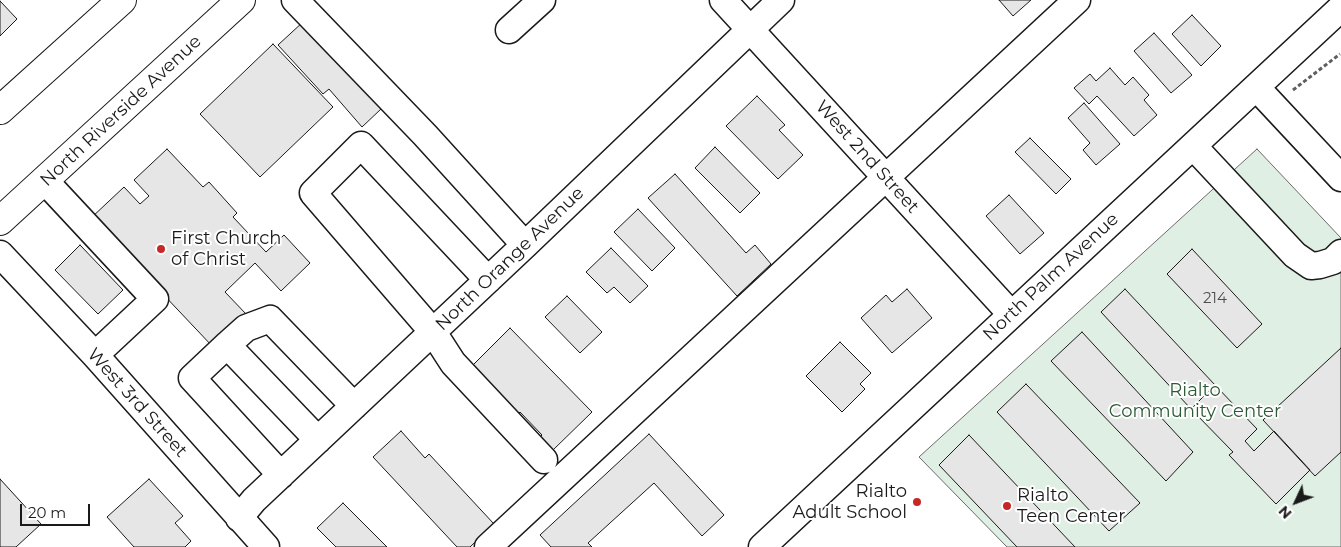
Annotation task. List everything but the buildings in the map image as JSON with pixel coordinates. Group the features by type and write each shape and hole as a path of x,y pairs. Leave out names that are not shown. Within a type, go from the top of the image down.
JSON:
{"main road":[{"path":"0,110 122,0"},
{"name":"North Riverside Avenue","path":"0,221 242,0"}],"street":[{"path":"295,0 425,135 525,245"},
{"path":"509,30 542,0"},
{"name":"West 2nd Street","path":"724,0 1011,314"},
{"name":"North Orange Avenue","path":"239,518 254,500 525,245 781,0"},
{"path":"488,547 1077,0"},
{"name":"North Palm Avenue","path":"762,547 1341,8"},
{"path":"1256,87 1341,178"},
{"path":"488,280 361,145 313,193 433,332 453,363 544,460"},
{"path":"1192,146 1295,255 1311,266 1333,261 1341,253"},
{"path":"44,180 155,299 95,355"},
{"name":"West 3rd Street","path":"3,257 95,355 262,546"},
{"path":"281,475 192,378 246,328 270,319 354,406"},
{"path":"227,345 318,440"}],"path":[{"path":"1291,91 1340,54"}],"green space":[{"name":"Rialto Community Center","path":"1257,149 1341,238 1341,547 1007,547 919,457"}],"place":[{"name":"First Church of Christ","path":"161,249"},
{"name":"Rialto Adult School","path":"917,502"},
{"name":"Rialto Teen Center","path":"1007,506"}]}
